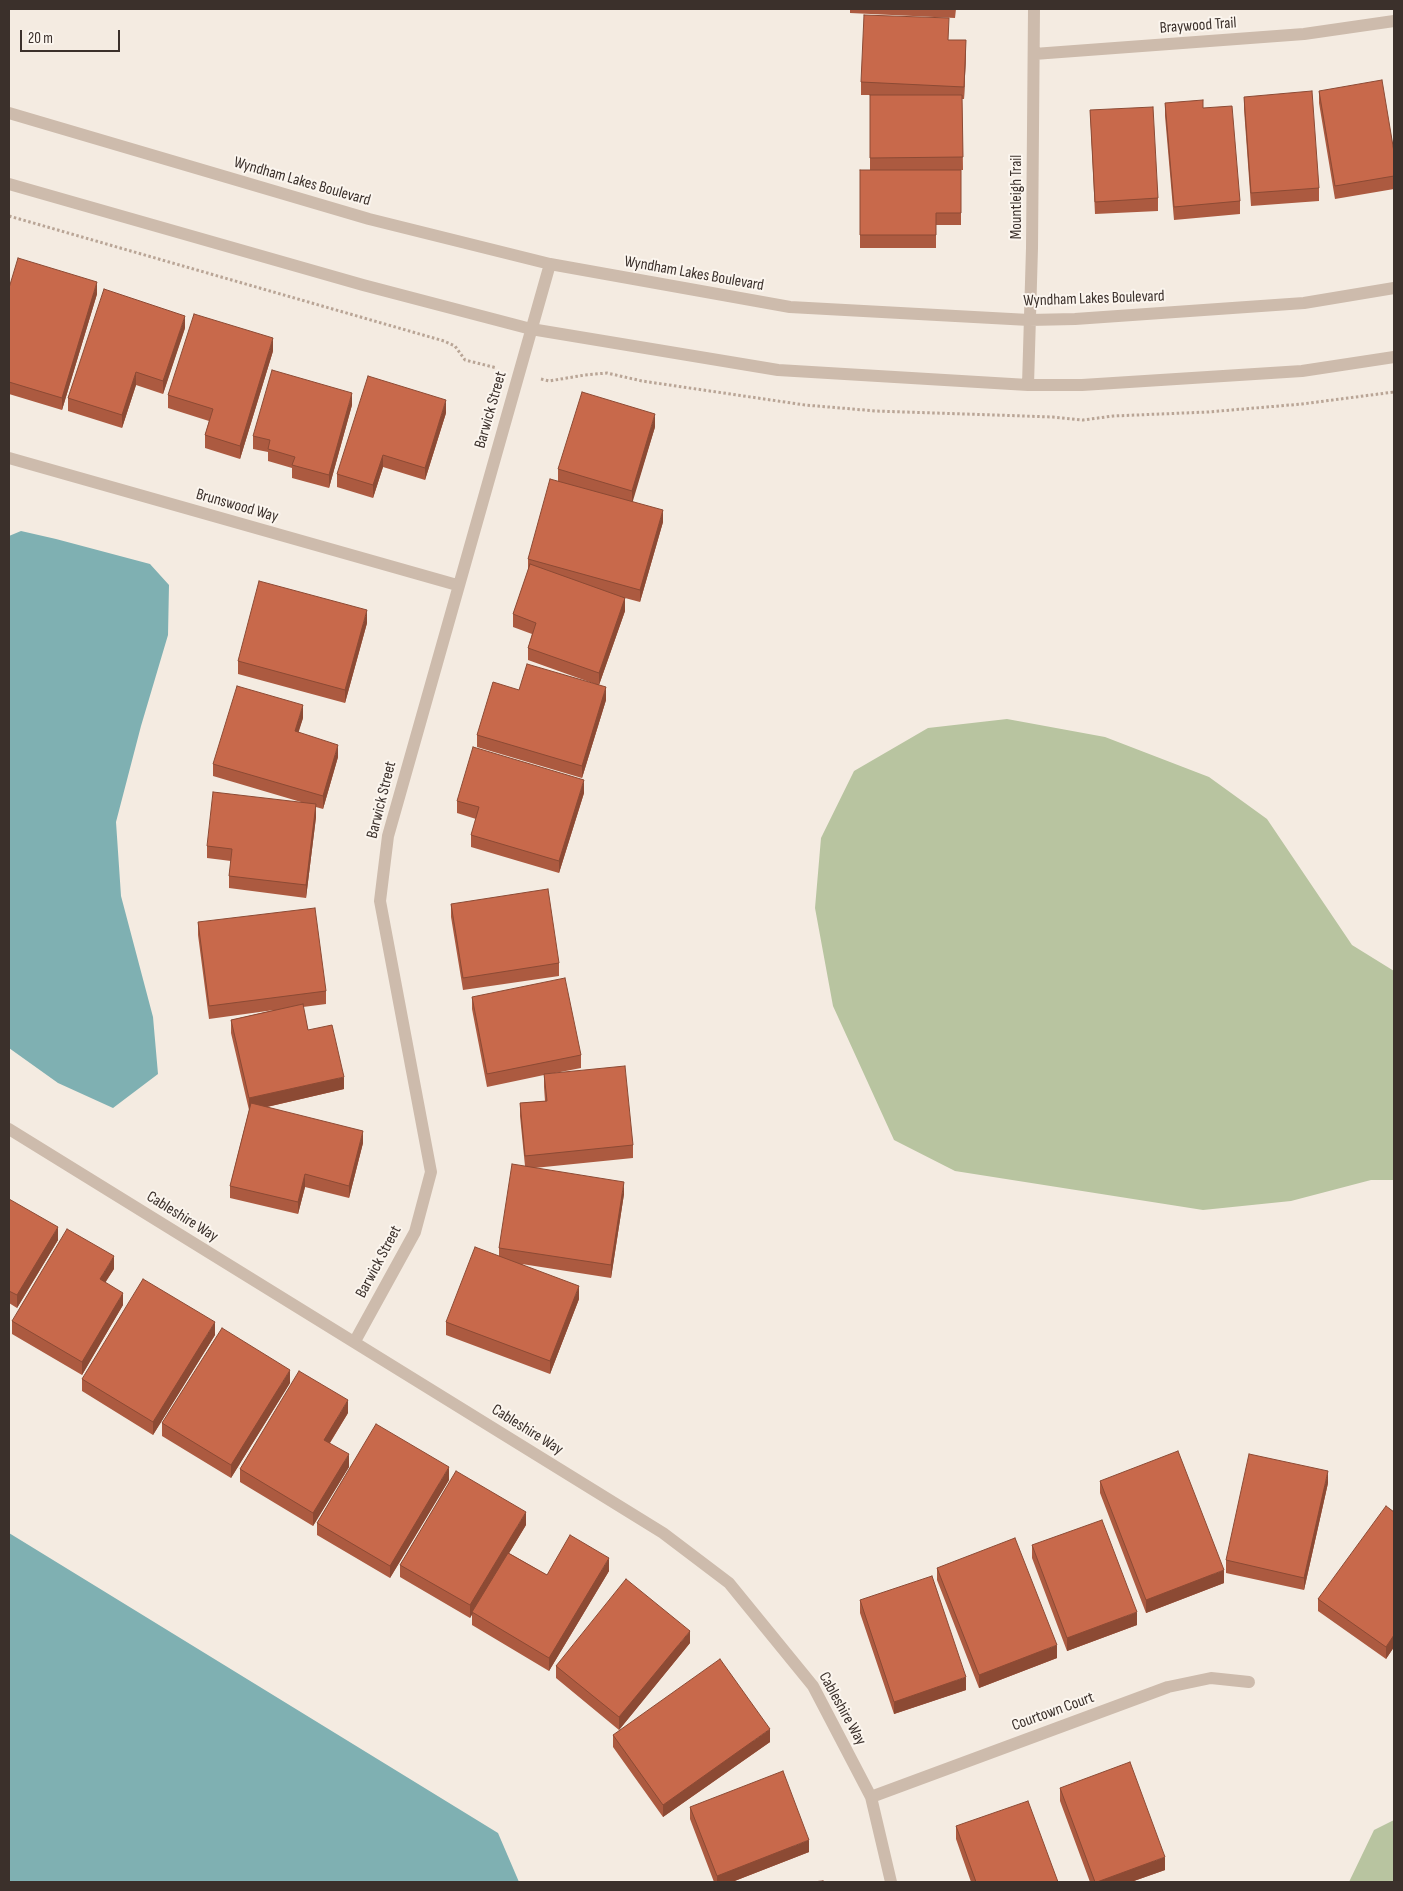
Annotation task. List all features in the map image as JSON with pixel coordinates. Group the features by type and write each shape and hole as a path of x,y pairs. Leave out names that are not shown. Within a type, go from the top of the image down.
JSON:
{"street":[{"name":"Mountleigh Trail","path":"1028,385 1032,248 1034,9"},
{"name":"Braywood Trail","path":"1034,54 1304,34 1394,21"},
{"name":"Wyndham Lakes Boulevard","path":"9,113 369,219 550,264 790,307 1030,320 1075,319 1304,303 1394,288"},
{"path":"9,184 364,285 531,329 778,370 1028,385 1082,385 1302,371 1394,357"},
{"name":"Barwick Street","path":"355,1341 415,1232 431,1172 380,901 388,836 457,585 550,264"},
{"name":"Brunswood Way","path":"9,458 457,585"},
{"name":"Cableshire Way","path":"9,1129 355,1341 663,1534 729,1583 813,1686 871,1797 891,1882"},
{"name":"Courtown Court","path":"871,1797 1168,1687 1211,1678 1250,1682"}],"path":[{"path":"9,216 444,341 455,346 465,360 475,362"}],"green space":[{"path":"1007,719 1105,737 1209,777 1267,819 1352,945 1394,971 1394,1180 1371,1180 1291,1201 1203,1210 955,1171 894,1140 833,1006 815,908 821,838 854,771 928,728"},
{"path":"1394,1820 1394,1882 1349,1882 1374,1830"}],"water":[{"path":"21,531 150,564 169,585 168,635 141,726 116,822 121,896 153,1017 158,1074 113,1108 58,1083 9,1048 9,536"},
{"path":"9,1533 498,1833 519,1882 9,1882"}],"building":[{"path":"864,15 949,18 948,40 966,40 964,87 861,82"},
{"path":"1382,80 1394,152 1394,176 1335,186 1319,91"},
{"path":"1312,91 1319,188 1251,193 1244,97"},
{"path":"870,95 962,95 963,157 870,158"},
{"path":"1203,100 1203,108 1232,106 1240,201 1174,207 1165,103"},
{"path":"1153,107 1158,198 1095,202 1090,110"},
{"path":"860,170 961,170 961,213 936,213 936,235 860,235"},
{"path":"18,258 97,282 62,398 9,382 9,288"},
{"path":"104,289 185,316 163,381 136,372 122,415 68,398"},
{"path":"194,314 273,338 240,446 205,435 213,409 168,395"},
{"path":"272,370 352,393 329,475 292,465 295,457 268,449 270,440 253,436"},
{"path":"368,376 446,400 425,468 383,455 373,485 337,474"},
{"path":"582,392 655,414 632,491 558,469"},
{"path":"550,479 663,510 640,590 528,559"},
{"path":"530,564 625,598 599,673 528,648 536,623 513,614"},
{"path":"259,581 367,610 345,690 238,661"},
{"path":"527,664 606,687 582,766 477,735 493,682 519,690"},
{"path":"237,686 303,705 295,731 338,745 323,796 213,764"},
{"path":"473,747 584,780 559,861 471,835 479,807 457,801"},
{"path":"213,792 316,804 306,885 229,876 232,849 207,846"},
{"path":"548,889 559,963 463,978 451,904"},
{"path":"315,908 326,991 209,1006 198,922"},
{"path":"565,978 581,1055 487,1074 472,997"},
{"path":"303,1004 308,1030 332,1025 344,1077 249,1098 231,1020"},
{"path":"625,1066 633,1145 525,1156 520,1103 547,1101 544,1074"},
{"path":"251,1103 363,1131 349,1186 305,1174 298,1202 230,1186"},
{"path":"512,1164 624,1182 611,1265 499,1248"},
{"path":"9,1199 58,1227 17,1295 9,1291"},
{"path":"67,1229 114,1256 100,1279 123,1293 82,1362 12,1321"},
{"path":"475,1247 579,1286 550,1361 446,1322"},
{"path":"143,1279 215,1322 153,1422 82,1379"},
{"path":"222,1328 290,1370 231,1465 162,1423"},
{"path":"299,1371 348,1400 324,1440 349,1454 313,1513 240,1469"},
{"path":"376,1424 449,1467 390,1566 317,1523"},
{"path":"1178,1451 1224,1570 1146,1600 1100,1481"},
{"path":"1249,1454 1328,1471 1304,1578 1226,1560"},
{"path":"456,1471 526,1512 470,1605 400,1565"},
{"path":"1386,1506 1394,1512 1394,1635 1386,1647 1318,1599"},
{"path":"1102,1520 1137,1612 1067,1638 1032,1545"},
{"path":"570,1535 609,1558 549,1658 472,1612 508,1553 547,1575"},
{"path":"1015,1538 1057,1645 979,1675 937,1568"},
{"path":"932,1576 966,1677 894,1702 860,1600"},
{"path":"626,1579 690,1631 619,1717 556,1666"},
{"path":"720,1659 770,1729 663,1805 613,1735"},
{"path":"1130,1762 1165,1857 1095,1882 1060,1788"},
{"path":"783,1771 809,1840 717,1876 690,1807"},
{"path":"1028,1801 1058,1882 976,1882 956,1826"}]}
